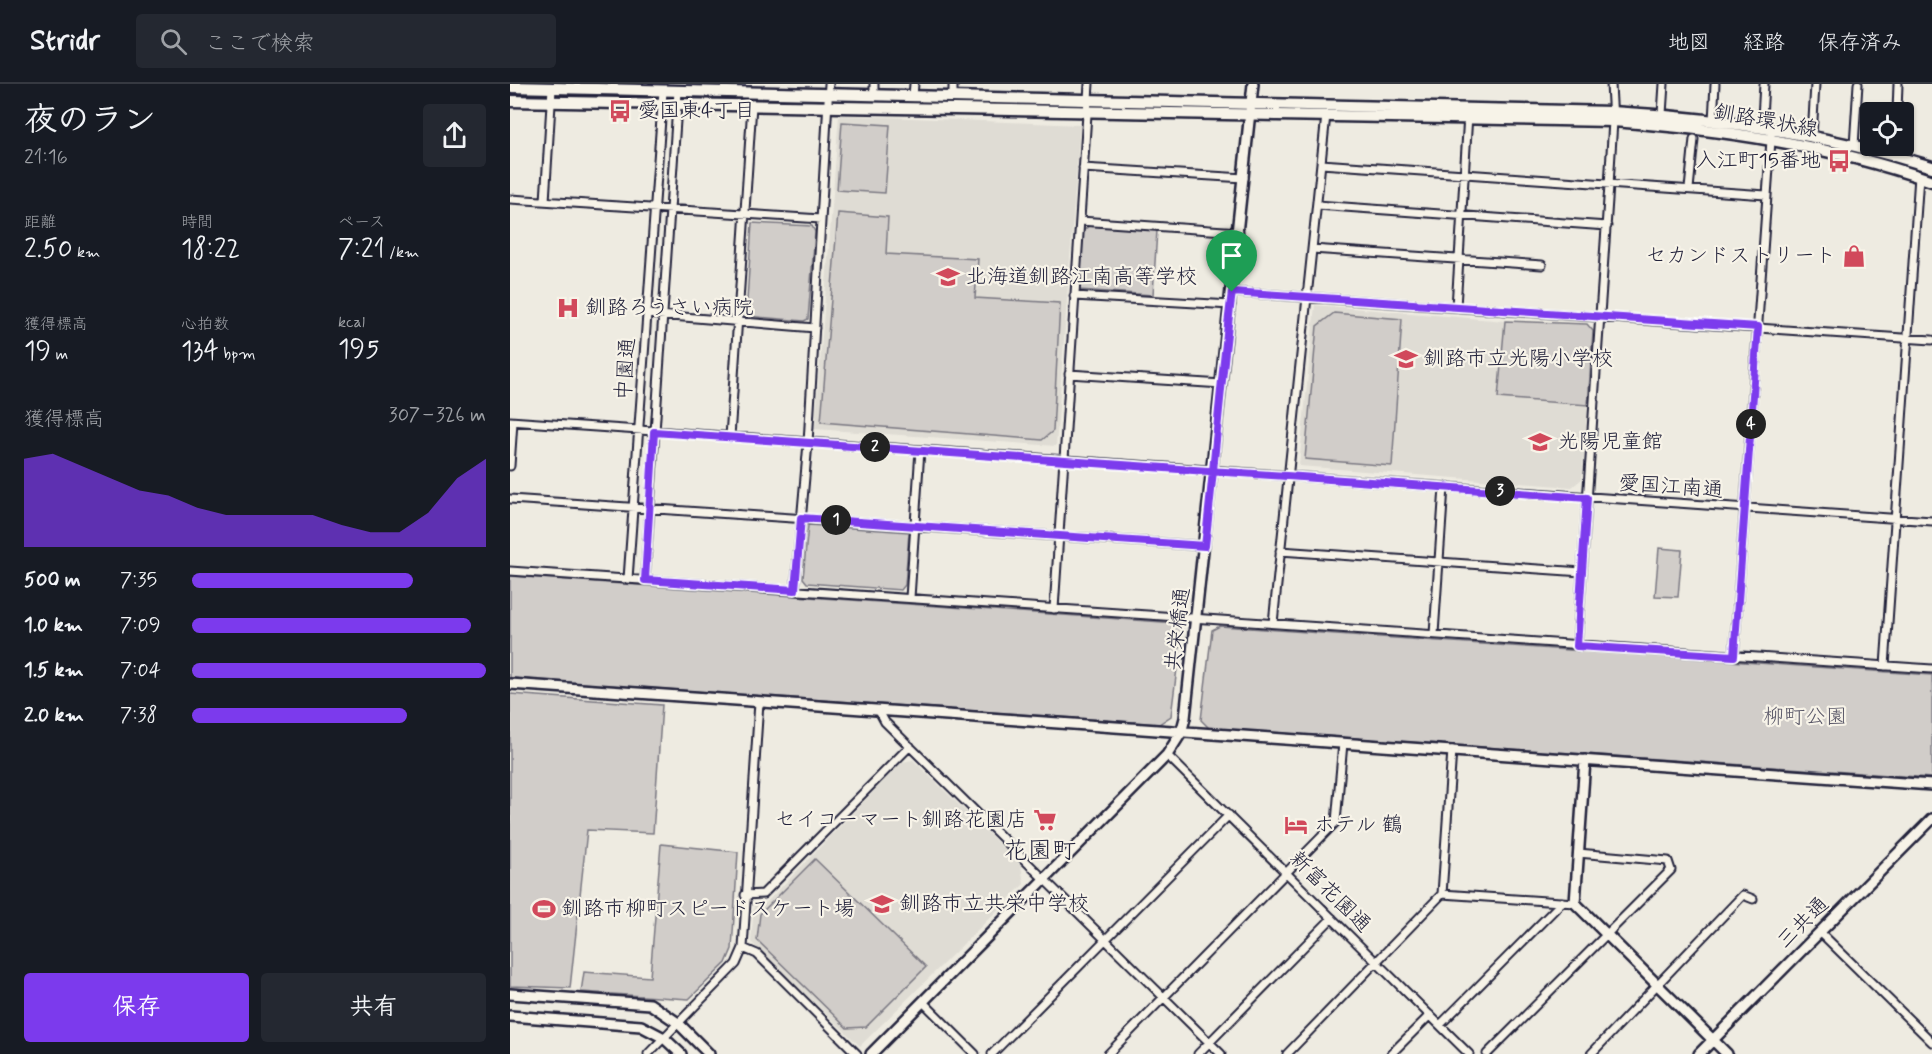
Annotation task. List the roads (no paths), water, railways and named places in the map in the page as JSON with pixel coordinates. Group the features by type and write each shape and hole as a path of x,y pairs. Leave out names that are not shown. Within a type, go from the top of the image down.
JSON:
{"main road":[{"name":"釧路環状線","path":"510,87 603,87 678,91 739,88 874,90 913,96 1087,100 1251,108 1612,116 1662,114 1713,121 1771,134 1932,180"},
{"name":"釧路環状線","path":"510,101 1086,112 1251,108 1326,115 1468,113"},
{"name":"釧路環状線","path":"1612,116 1696,128 1812,138 1860,147"},
{"name":"釧路環状線","path":"1907,156 1932,167"}],"street":[{"path":"913,96 914,84"},
{"path":"953,84 953,96"},
{"path":"1054,609 1089,84"},
{"name":"共栄橋通","path":"870,1054 1167,754 1181,733 1198,619 1253,84"},
{"path":"1577,646 1607,226 1612,116 1611,84"},
{"path":"1662,114 1664,84"},
{"path":"1713,121 1715,84"},
{"path":"1734,656 1771,134 1762,118 1764,84"},
{"path":"1812,138 1815,84"},
{"path":"1854,146 1858,84"},
{"path":"1897,102 1898,84"},
{"path":"545,201 552,88"},
{"path":"795,590 808,443 829,89"},
{"name":"中園通","path":"628,579 663,90"},
{"name":"中園通","path":"645,580 678,91"},
{"path":"730,437 752,105"},
{"path":"1456,307 1468,113"},
{"path":"1273,623 1326,115"},
{"path":"1689,189 1694,139"},
{"path":"1321,164 1766,195"},
{"path":"1083,168 1244,178"},
{"path":"1885,666 1919,176"},
{"path":"510,198 821,219"},
{"path":"1317,205 1607,226"},
{"path":"1080,221 1239,232"},
{"path":"1312,249 1542,265"},
{"path":"1232,292 1932,340"},
{"path":"1074,297 1230,305"},
{"path":"647,315 815,328"},
{"path":"1069,374 1222,384"},
{"path":"510,466 512,422"},
{"name":"愛国江南通","path":"512,422 1932,521"},
{"path":"910,598 920,450"},
{"path":"1434,634 1444,487"},
{"path":"510,498 1205,546"},
{"path":"1280,551 1582,572"},
{"path":"510,571 1932,669"},
{"path":"510,684 1932,785"},
{"path":"648,1054 736,964 743,948 759,702"},
{"path":"879,711 885,722 1221,1054"},
{"path":"1108,1054 1336,822 1343,743"},
{"path":"745,895 763,894 910,747"},
{"path":"1287,1054 1442,894 1452,750"},
{"name":"新富花園通","path":"1167,754 1469,1054"},
{"path":"1575,903 1584,760"},
{"path":"992,1054 1228,815"},
{"name":"三共通","path":"1699,1054 1932,819"},
{"path":"1487,1054 1671,870 1668,861 1578,853"},
{"path":"1442,894 1575,903 1727,1054"},
{"path":"1591,1054 1743,895 1753,899"},
{"path":"1440,1025 1562,902"},
{"path":"1198,1054 1332,918"},
{"path":"1820,932 1932,1042"},
{"path":"743,948 758,954 857,1054"},
{"path":"510,994 657,1006 709,1054"},
{"path":"923,1002 975,1054"},
{"path":"1391,1054 1430,1015"},
{"path":"510,1016 641,1026 664,1038 681,1054"}],"place":[{"name":"愛国東4丁目","path":"620,111"},
{"name":"入江町15番地","path":"1839,161"},
{"name":"セカンドストリート","path":"1854,256"},
{"name":"北海道釧路江南高等学校","path":"948,277"},
{"name":"釧路ろうさい病院","path":"568,308"},
{"name":"釧路市立光陽小学校","path":"1406,359"},
{"name":"光陽児童館","path":"1540,442"},
{"name":"セイコーマート釧路花園店","path":"1045,820"},
{"name":"ホテル 鶴","path":"1296,825"},
{"name":"釧路市立共栄中学校","path":"882,904"},
{"name":"釧路市柳町スピードスケート場","path":"544,909"}],"district":[{"name":"花園町","path":"1040,851"}],"park label":[{"name":"柳町公園","path":"1805,717"}]}
